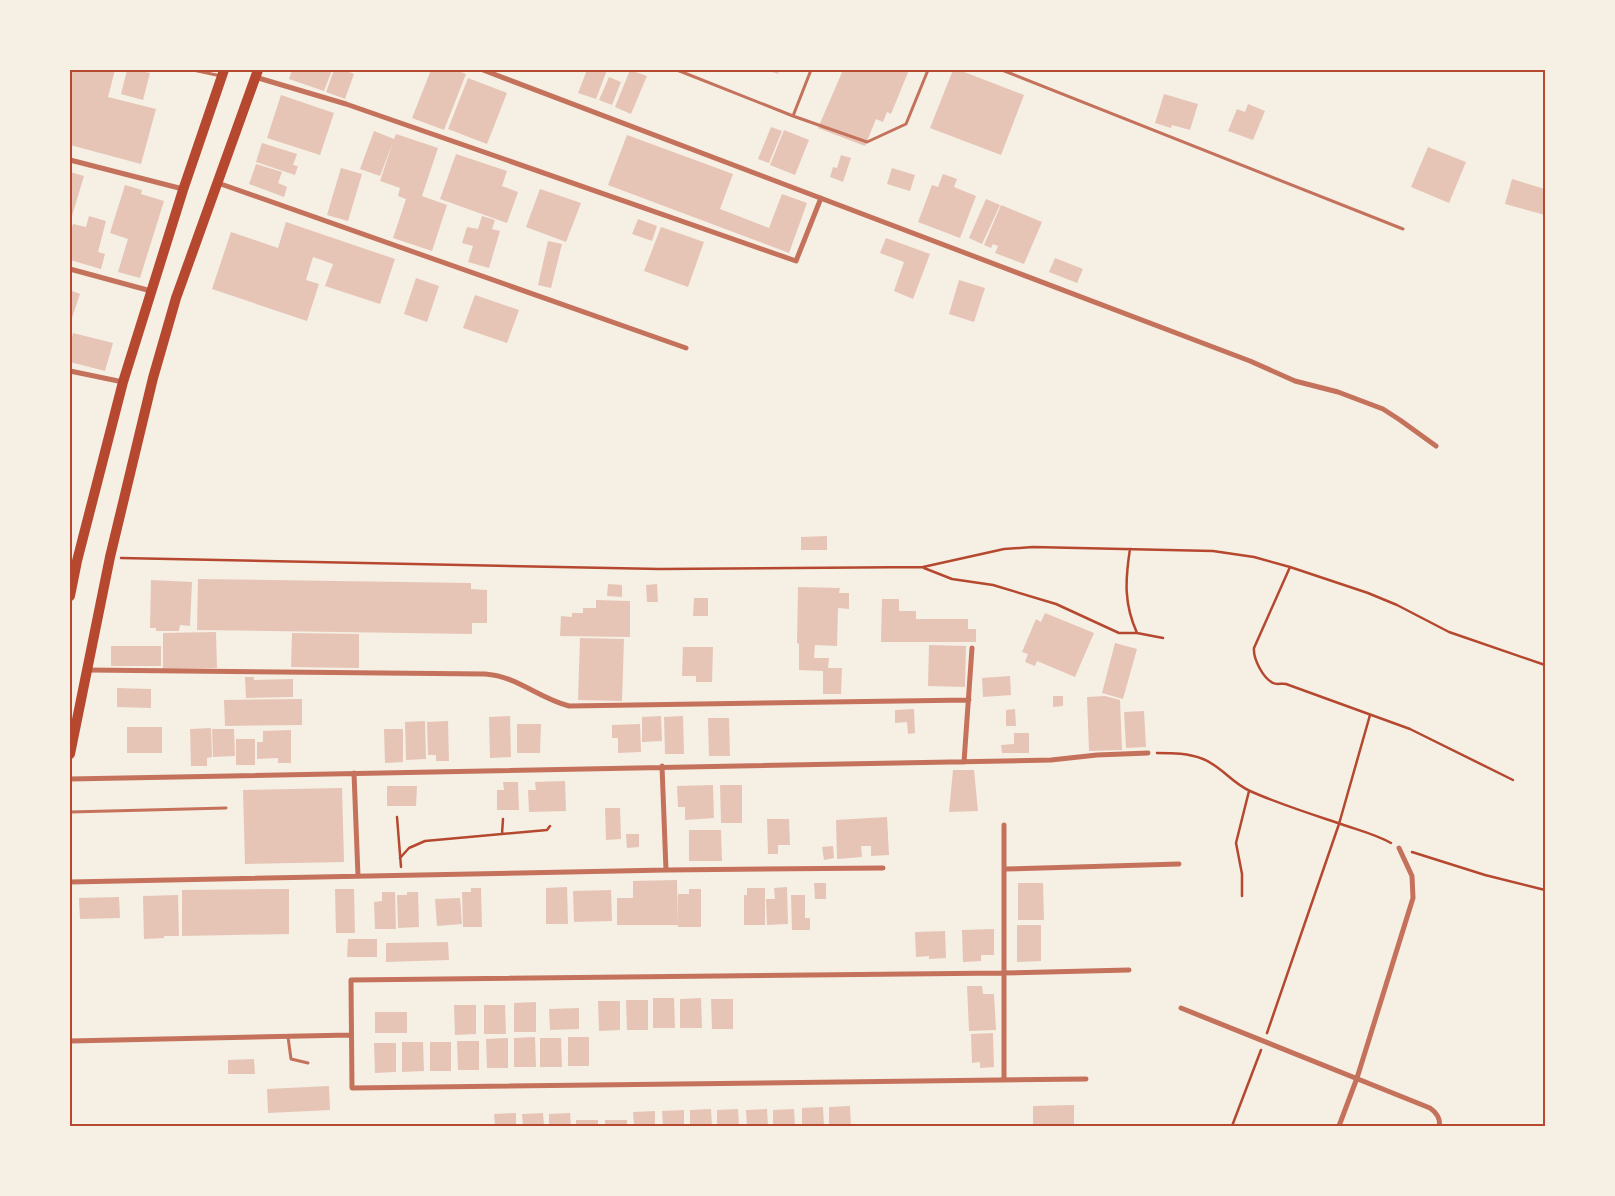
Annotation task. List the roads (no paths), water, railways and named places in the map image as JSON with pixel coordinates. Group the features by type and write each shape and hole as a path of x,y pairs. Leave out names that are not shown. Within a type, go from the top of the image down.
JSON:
{"highway":[{"path":"70,596 73,561 122,382 183,190 223,73"},
{"path":"70,754 110,557 155,370 176,298 256,74"}],"street":[{"path":"483,70 1241,357 1295,381 1363,400 1383,409 1436,446"},
{"path":"256,74 796,261 821,198"},
{"path":"70,160 183,190"},
{"path":"218,183 686,348"},
{"path":"70,269 151,291"},
{"path":"70,371 122,382"},
{"path":"964,762 972,648"},
{"path":"86,670 485,674 504,676 554,702 569,706 969,700"},
{"path":"70,779 416,773 662,766 1051,760 1097,755 1148,753"},
{"path":"662,766 666,870"},
{"path":"354,773 358,876"},
{"path":"1004,825 1004,1079"},
{"path":"1339,1126 1358,1078 1413,898 1412,876 1399,848"},
{"path":"1005,869 1179,864"},
{"path":"70,882 666,870 884,868"},
{"path":"1086,1079 352,1088 350,980 1129,970"},
{"path":"1182,1008 1430,1108 1435,1112 1440,1126"},
{"path":"70,1041 351,1035"}],"lane":[{"path":"193,70 223,73"},
{"path":"678,70 793,116 867,142 906,124 928,70"},
{"path":"793,116 811,70"},
{"path":"1002,70 1403,230"},
{"path":"70,812 226,808"},
{"path":"288,1036 291,1059 308,1063"}]}
